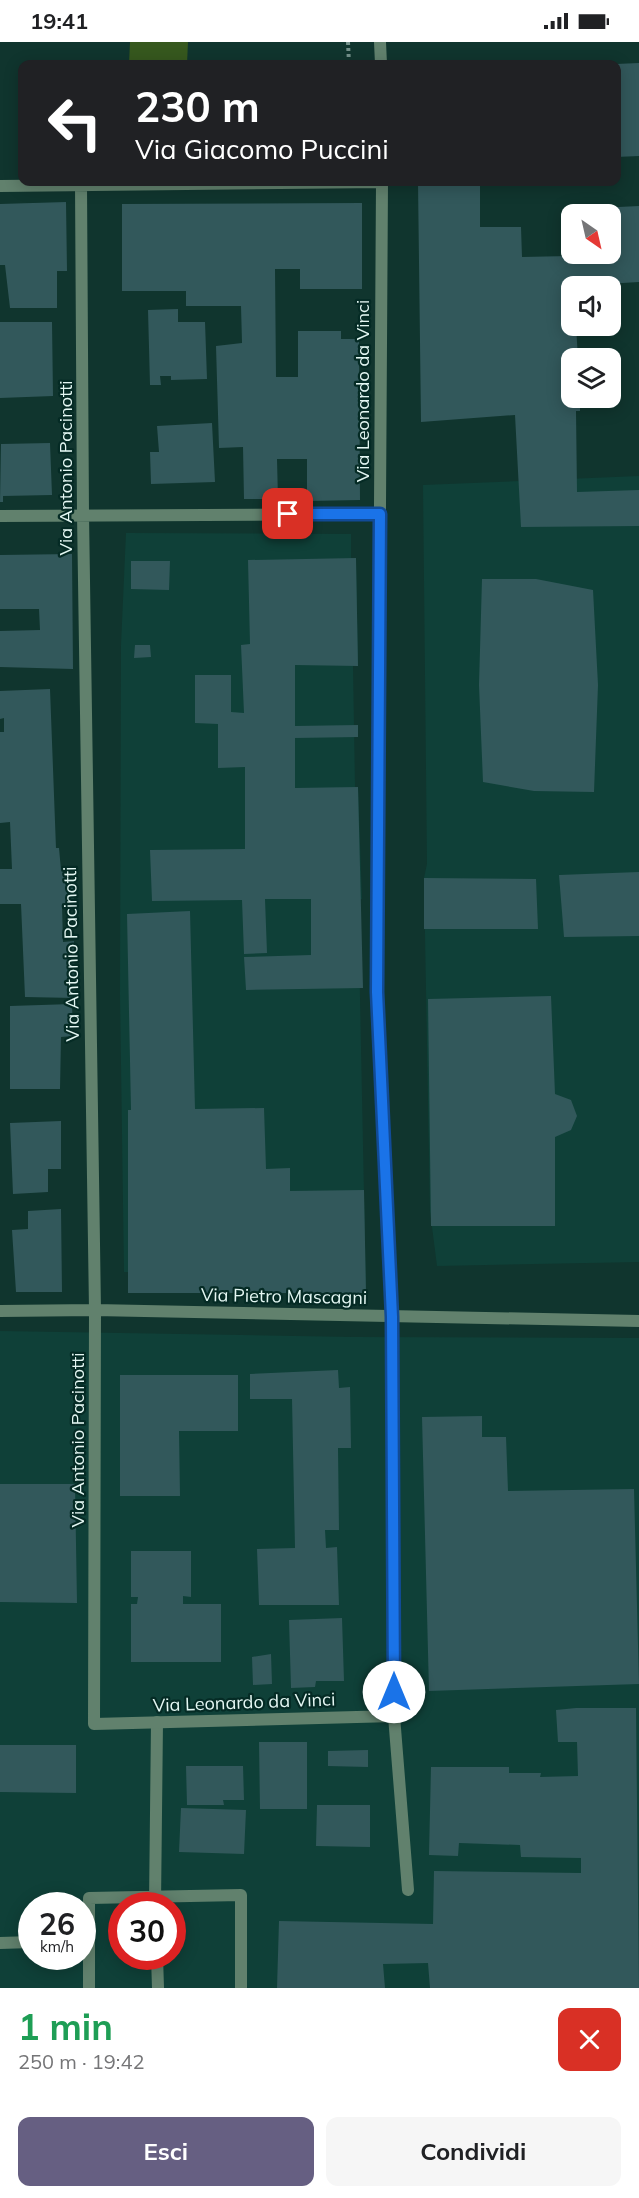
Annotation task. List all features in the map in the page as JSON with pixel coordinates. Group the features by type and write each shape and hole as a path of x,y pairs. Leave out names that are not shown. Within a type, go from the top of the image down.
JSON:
{"street":[{"path":"380,42 381,60"},
{"path":"0,186 18,186"},
{"name":"Via Antonio Pacinotti","path":"81,186 83,514 95,1310 94,1724"},
{"name":"Via Leonardo da Vinci","path":"382,186 377,992 392,1317 394,1716 408,1890"},
{"path":"0,516 380,514"},
{"name":"Via Pietro Mascagni","path":"0,1311 95,1310 639,1321"},
{"name":"Via Leonardo da Vinci","path":"94,1724 394,1716"},
{"path":"155,1892 157,1722"},
{"path":"186,1899 241,1895 241,1988"},
{"path":"0,1943 18,1942"},
{"path":"88,1970 89,1988"},
{"path":"157,1970 158,1988"}],"path":[{"path":"348,42 349,60"}],"shaded area":[{"path":"639,476 639,1262 437,1266 430,1211 424,878 427,864 423,485"},
{"path":"126,533 351,534 351,558 356,558 358,666 353,666 355,787 358,787 362,899 358,899 366,1293 128,1293 128,1272 124,1272 120,995 121,645"},
{"path":"0,1331 352,1337 639,1338 639,1988 0,1988"}],"green space":[{"path":"130,42 188,42 187,60 129,60"}],"building":[{"path":"639,63 639,156 621,157 621,64"},
{"path":"418,186 480,186 480,227 521,227 522,257 561,256 561,264 621,264 621,207 639,206 639,282 621,283 621,276 561,276 561,336 577,336 577,348 561,348 561,408 580,408 580,411 576,411 577,492 639,490 639,526 521,527 515,415 421,422"},
{"path":"66,202 67,271 57,271 57,308 10,308 5,265 0,265 0,204"},
{"path":"362,203 362,289 300,289 300,269 275,269 276,377 298,377 298,331 341,331 341,339 359,339 360,500 307,501 307,459 277,459 278,499 244,499 243,447 219,448 216,346 242,343 241,306 186,306 186,291 122,291 122,204"},
{"path":"178,309 178,322 205,322 207,379 171,380 171,376 160,376 161,385 150,385 148,310"},
{"path":"0,322 52,322 53,396 0,398"},
{"path":"212,423 215,482 151,484 150,452 159,452 157,426"},
{"path":"50,443 52,495 3,496 3,502 0,502 1,444"},
{"path":"72,554 73,669 0,667 0,631 40,630 39,609 0,609 0,555"},
{"path":"356,558 358,666 295,665 295,726 358,725 358,737 295,738 295,788 358,787 363,988 246,990 244,957 311,955 311,899 265,899 267,953 244,954 242,900 152,901 150,850 245,849 245,767 218,768 218,724 195,723 195,675 231,675 231,712 244,713 241,645 250,644 248,560"},
{"path":"131,561 170,561 169,590 131,589"},
{"path":"482,579 536,579 593,590 598,685 594,792 534,791 483,782 479,685"},
{"path":"135,645 150,645 151,657 134,658"},
{"path":"50,689 56,848 59,848 61,870 73,869 74,904 62,905 63,942 74,941 75,998 25,997 21,904 0,904 0,869 12,869 10,822 0,823 0,732 4,732 4,718 0,719 0,691"},
{"path":"639,872 639,936 564,937 559,875"},
{"path":"424,878 536,879 538,929 424,929"},
{"path":"190,911 195,1109 264,1108 266,1169 290,1168 290,1191 364,1190 366,1293 128,1293 128,1110 131,1110 127,914"},
{"path":"551,996 555,1094 571,1100 577,1116 571,1130 555,1137 555,1226 431,1226 428,999"},
{"path":"72,1004 73,1036 61,1037 60,1089 10,1089 10,1006"},
{"path":"61,1121 61,1169 48,1169 48,1192 13,1194 10,1123"},
{"path":"61,1209 62,1292 16,1292 12,1230 28,1229 28,1211"},
{"path":"338,1370 339,1388 350,1387 351,1448 338,1448 339,1530 325,1530 326,1548 337,1547 339,1605 259,1605 257,1549 295,1548 292,1399 250,1399 250,1374"},
{"path":"120,1375 238,1375 238,1431 179,1431 180,1496 120,1496"},
{"path":"482,1416 482,1437 506,1437 508,1491 634,1489 639,1684 429,1691 422,1417"},
{"path":"0,1484 75,1484 77,1603 0,1602"},
{"path":"131,1551 191,1551 191,1597 183,1596 183,1604 221,1604 221,1662 131,1662 131,1604 137,1604 138,1597 131,1597"},
{"path":"342,1618 344,1681 316,1681 315,1687 291,1688 289,1620"},
{"path":"271,1654 272,1684 253,1685 252,1657"},
{"path":"636,1708 639,1988 430,1988 428,1963 383,1964 385,1988 277,1988 279,1921 433,1924 434,1871 581,1873 581,1858 521,1857 520,1845 459,1843 458,1856 429,1855 431,1767 509,1767 509,1773 541,1773 540,1777 578,1776 577,1742 558,1742 556,1710"},
{"path":"259,1742 307,1742 307,1809 260,1809"},
{"path":"0,1745 76,1745 76,1793 0,1792"},
{"path":"368,1750 368,1767 328,1766 328,1751"},
{"path":"186,1766 243,1766 244,1800 223,1800 224,1805 187,1805"},
{"path":"317,1805 370,1805 370,1847 316,1846"},
{"path":"181,1808 246,1810 244,1854 179,1852"}],"route":[{"path":"288,514 380,514 377,992 392,1317 394,1692"}]}
